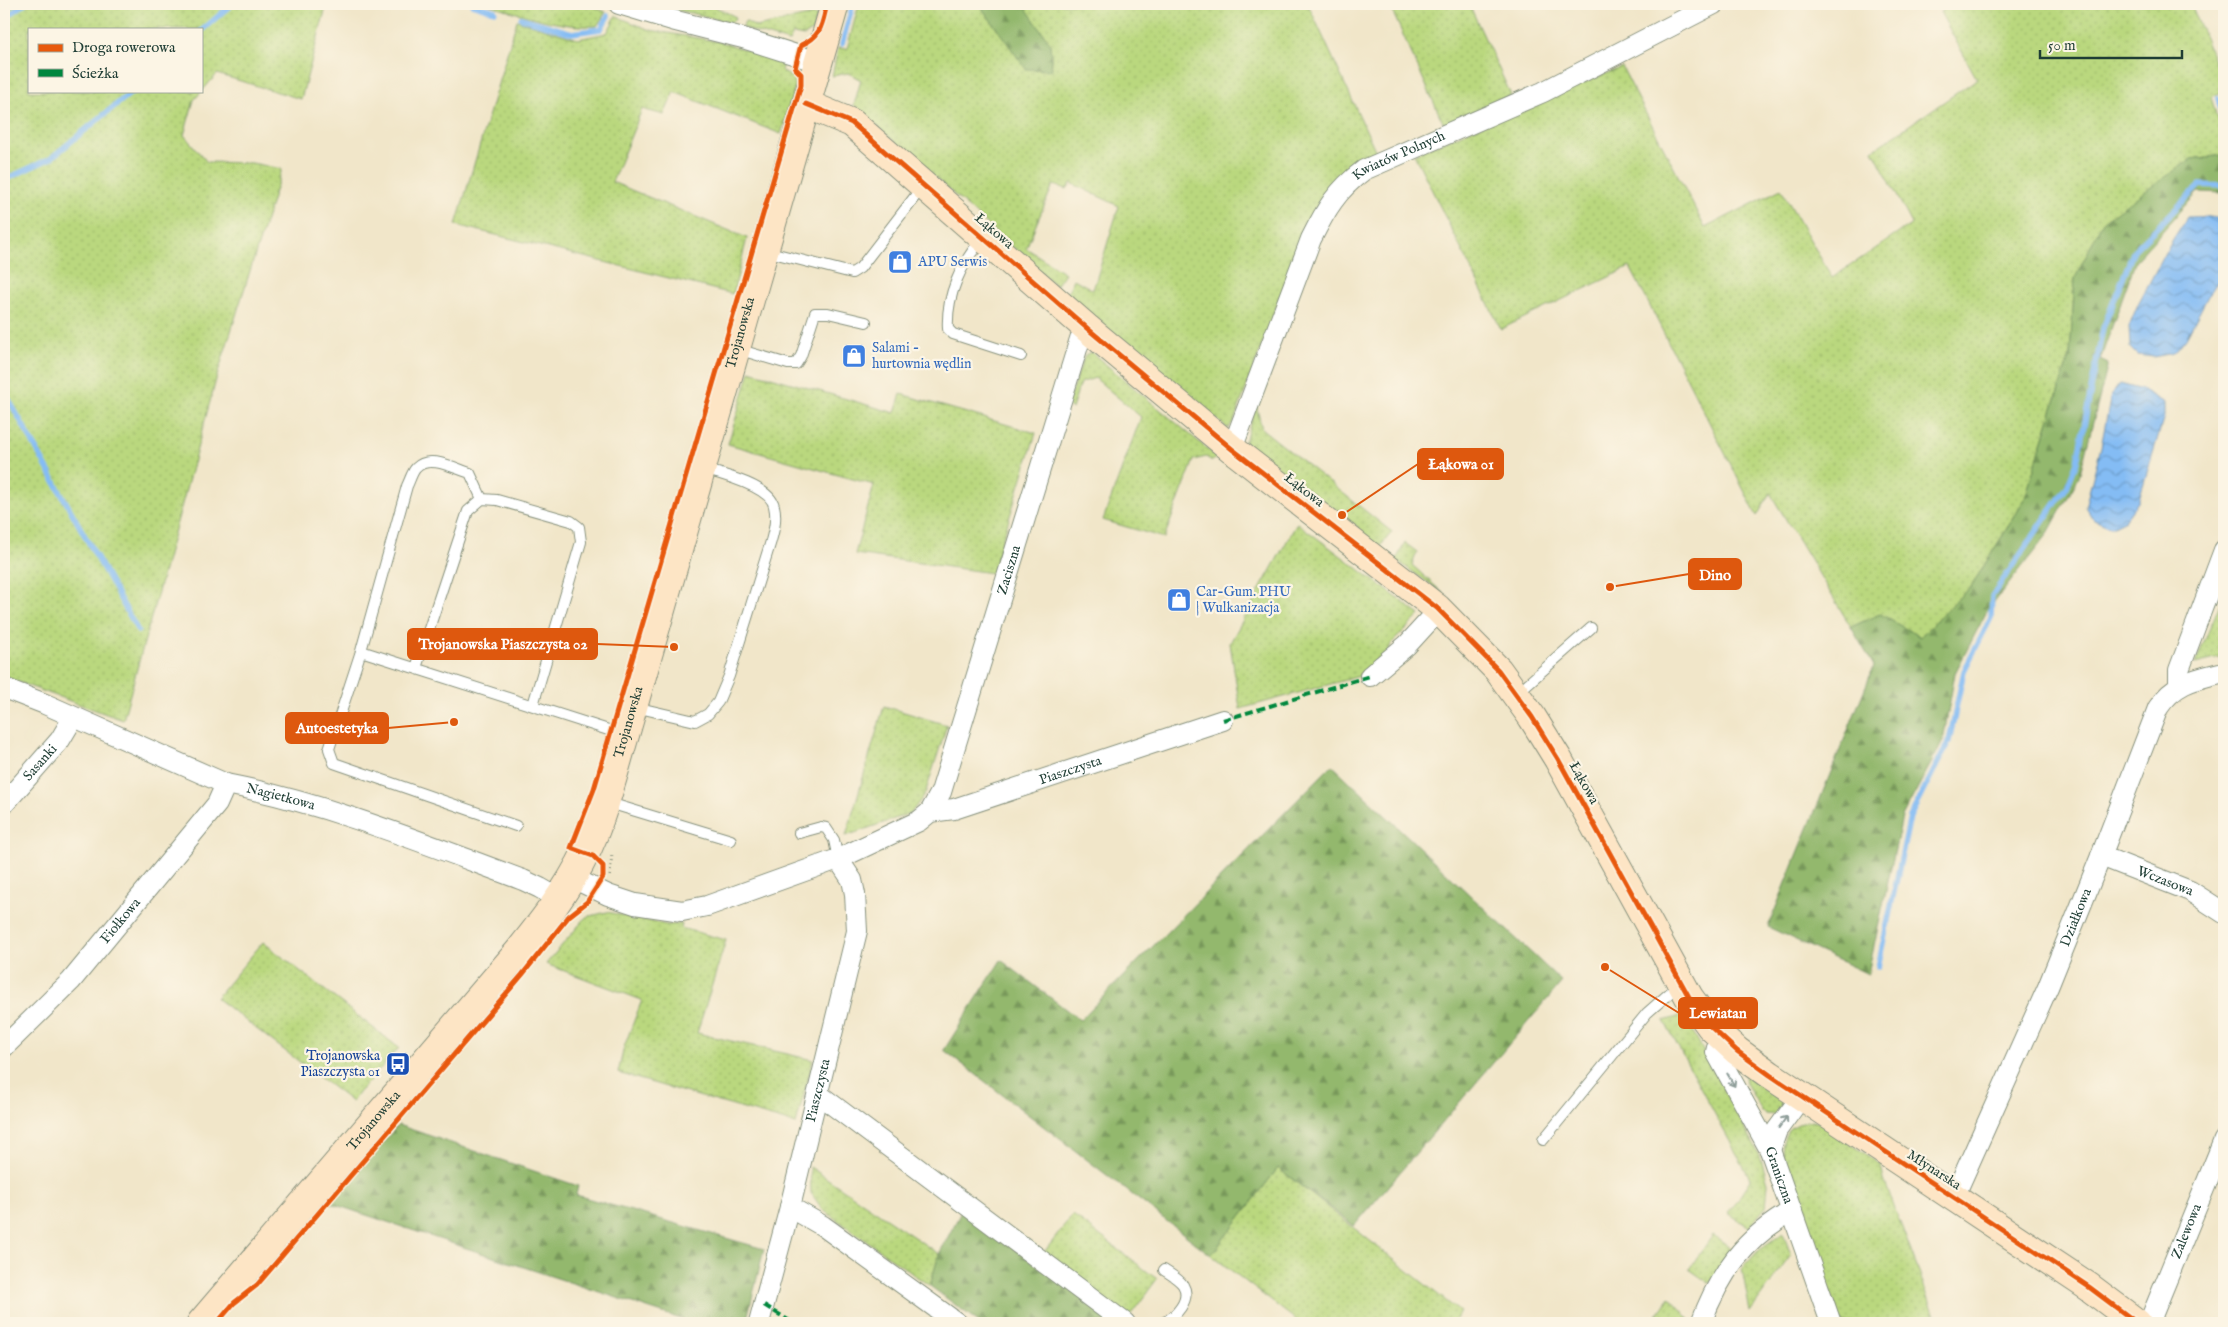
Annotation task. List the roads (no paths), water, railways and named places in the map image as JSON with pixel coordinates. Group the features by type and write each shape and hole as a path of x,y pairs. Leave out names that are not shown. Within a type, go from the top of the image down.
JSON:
{"street":[{"path":"619,4 743,38 818,62"},
{"name":"Trojanowska","path":"201,1323 520,950 566,889 594,834 625,735 835,4"},
{"name":"Kwiatów Polnych","path":"1232,448 1311,239 1326,208 1347,182 1364,170 1543,92 1714,4"},
{"name":"Łąkowa","path":"806,104 852,123 1088,329 1232,448 1439,610 1498,670 1516,694 1558,759 1681,983 1711,1027 1720,1035"},
{"name":"Zaciszna","path":"930,812 941,792 1080,339 1088,329"},
{"path":"2179,686 2178,670 2224,550"},
{"path":"1370,676 1407,645 1439,610"},
{"name":"Działkowa","path":"1954,1196 2048,987 2102,856 2158,708 2166,696 2179,686 2224,672"},
{"name":"Nagietkowa","path":"4,688 226,784 256,790 356,819 523,880 540,888 566,889"},
{"name":"Sasanki","path":"4,804 60,740 74,718"},
{"name":"Piaszczysta","path":"566,889 608,895 635,904 682,911 707,906 838,859 919,821 930,812 954,808 1223,720"},
{"name":"Fiołkowa","path":"4,1047 71,981 217,804 226,784"},
{"name":"Wczasowa","path":"2102,856 2190,892 2224,913"},
{"name":"Piaszczysta","path":"759,1323 790,1207 857,931 855,894 852,880 838,859"},
{"name":"Młynarska","path":"1720,1035 1737,1051 1802,1096 2089,1287 2137,1323"},
{"name":"Graniczna","path":"1720,1035 1716,1052 1770,1150 1831,1323"},
{"path":"818,1094 1125,1323"},
{"path":"1770,1150 1777,1130 1802,1096"},
{"name":"Zalewowa","path":"2149,1323 2224,1140"},
{"path":"790,1207 823,1226 957,1323"},
{"path":"1701,1323 1712,1292 1740,1252 1769,1224 1792,1211"}],"lane":[{"path":"764,251 852,273 860,268 923,185"},
{"path":"984,237 966,262 950,294 948,329 953,334 1021,356"},
{"path":"736,349 788,364 796,364 801,356 815,313 828,313 866,322"},
{"path":"482,499 470,473 433,462 424,462 415,468 407,486 361,651 329,749 334,763 516,826"},
{"path":"633,707 695,720 708,714 718,702 729,676 771,541 775,526 774,505 767,493 748,484 702,469"},
{"path":"416,668 468,511 482,499 507,502 571,521 579,527 581,542 533,705"},
{"path":"1516,694 1591,628"},
{"path":"361,651 625,735"},
{"path":"605,801 731,840"},
{"path":"799,833 821,827 826,828 834,840 838,859"},
{"path":"1542,1140 1647,1012 1681,983"},
{"path":"1164,1270 1182,1283 1184,1294 1180,1309 1172,1318 1164,1323"}],"water":[{"path":"2187,217 2212,217 2224,224 2224,272 2208,296 2186,338 2174,353 2153,357 2137,355 2130,348 2129,326 2138,304 2170,244"},
{"path":"2120,384 2143,390 2164,403 2164,417 2138,502 2125,520 2111,527 2094,520 2085,507 2101,447 2111,395"}],"waterway":[{"path":"4,19 24,4"},
{"path":"202,30 232,4"},
{"path":"472,4 495,11"},
{"path":"842,44 853,4"},
{"path":"521,18 572,33 601,29 608,16"},
{"path":"4,180 51,158 132,92"},
{"path":"2218,99 2224,120"},
{"path":"1878,967 1910,817 1949,741 1964,671 1991,618 1992,596 2067,487 2077,462 2103,328 2134,250 2200,185 2224,186"},
{"path":"4,391 138,631"}],"place":[{"name":"APU Serwis","path":"900,262"},
{"name":"Salami - hurtownia wędlin","path":"854,356"},
{"name":"Łąkowa 01","path":"1342,515"},
{"name":"Dino","path":"1610,587"},
{"name":"Car-Gum. PHU | Wulkanizacja","path":"1179,600"},
{"name":"Trojanowska Piaszczysta 02","path":"674,647"},
{"name":"Autoestetyka","path":"454,722"},
{"name":"Lewiatan","path":"1605,967"},
{"name":"Trojanowska Piaszczysta 01","path":"398,1064"}]}
